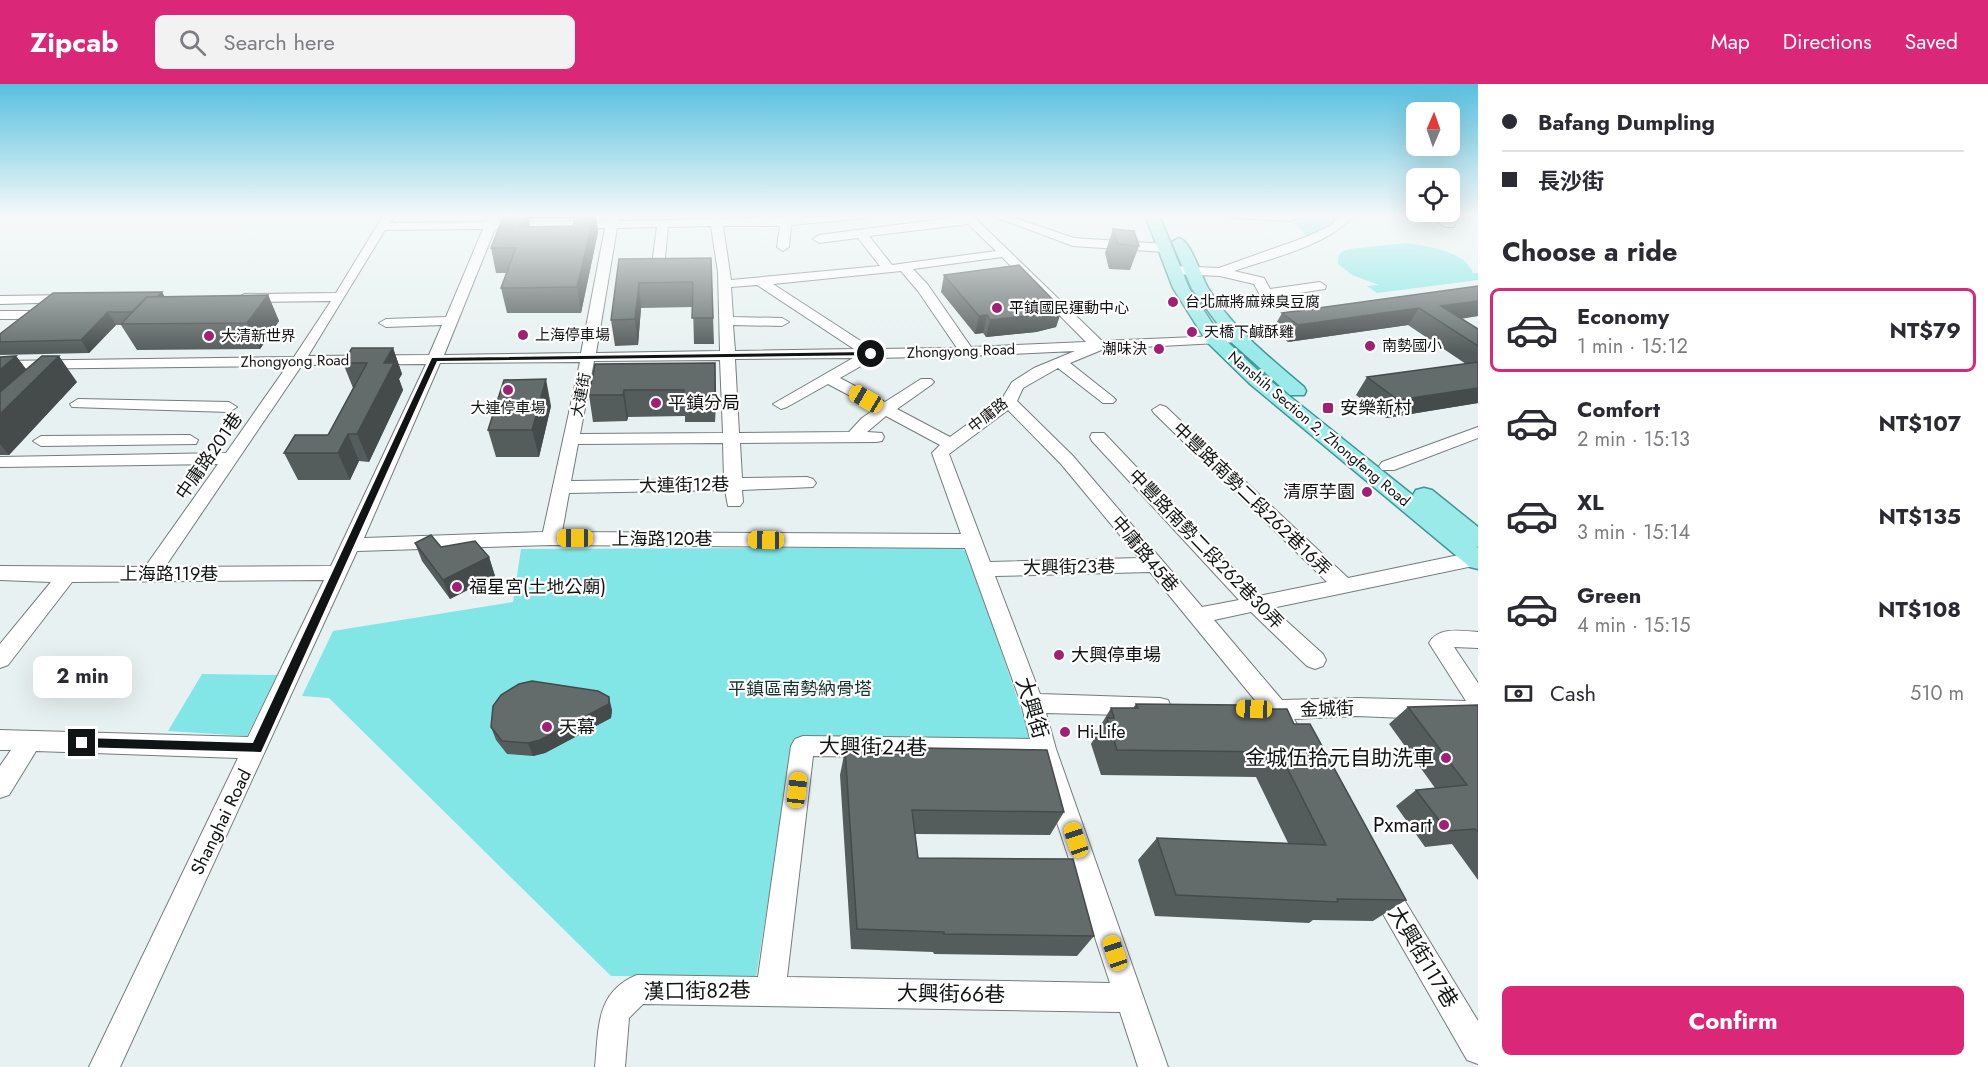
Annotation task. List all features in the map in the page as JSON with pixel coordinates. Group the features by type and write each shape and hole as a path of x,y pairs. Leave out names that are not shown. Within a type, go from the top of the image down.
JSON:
{"main road":[{"name":"Nanshih Section 2, Zhongfeng Road","path":"1175,261 1200,289 1237,338 1279,377 1388,466 1477,554"},
{"name":"Nanshih Section 2, Zhongfeng Road","path":"1180,261 1183,271 1181,288 1213,338 1256,379 1477,554"}],"street":[{"name":"中庸路201巷","path":"152,573 298,361 361,261"},
{"name":"Shanghai Road","path":"104,1067 145,976 257,748 351,545 435,359 476,261"},
{"name":"大連街","path":"551,538 606,261"},
{"path":"658,261 657,272 680,272"},
{"path":"720,261 726,321 734,493"},
{"path":"889,261 923,288 967,352"},
{"path":"721,276 760,281 897,268 946,261"},
{"path":"1016,261 1099,346"},
{"path":"1220,272 1239,261"},
{"path":"1183,271 1220,272 1259,281 1266,294 1320,286"},
{"path":"760,281 871,354 781,404"},
{"path":"234,298 340,297"},
{"path":"21,328 58,299"},
{"path":"0,300 81,299"},
{"path":"0,315 37,315"},
{"path":"386,323 450,321"},
{"path":"726,321 782,322"},
{"name":"Zhongyong Road","path":"0,365 967,352 1237,338"},
{"name":"中庸路","path":"945,449 1009,402 1017,385 1039,370 1099,346"},
{"path":"1060,363 1108,400"},
{"path":"52,380 69,364"},
{"path":"829,378 945,449"},
{"path":"853,438 868,422 926,382"},
{"name":"中庸路45巷","path":"1009,402 1067,460 1277,710"},
{"path":"78,404 229,407"},
{"name":"中豐路南勢二段262巷16弄","path":"1160,410 1345,587"},
{"path":"1388,466 1478,432"},
{"path":"572,439 876,437"},
{"name":"中豐路南勢二段262巷30弄","path":"1098,437 1255,604 1315,660"},
{"path":"41,441 190,440"},
{"name":"大興街","path":"945,449 983,569 1032,703 1044,750 1153,1067"},
{"path":"0,462 231,458"},
{"name":"大連街12巷","path":"562,487 734,493 807,483"},
{"name":"上海路120巷","path":"351,545 551,538 974,541"},
{"path":"1197,616 1345,587 1477,554"},
{"name":"大興街23巷","path":"983,569 1154,565"},
{"name":"上海路119巷","path":"0,573 67,575 338,573"},
{"path":"0,659 67,575"},
{"path":"1478,640 1447,639 1440,643 1478,701"},
{"path":"1032,703 1184,707"},
{"name":"金城街","path":"1242,709 1357,707 1478,711"},
{"path":"1277,710 1301,751"},
{"path":"0,740 257,748"},
{"path":"0,788 30,741"},
{"name":"大興街24巷","path":"771,990 802,746 1044,750"},
{"name":"大興街117巷","path":"1368,864 1478,1048"},
{"name":"漢口街82巷","path":"610,1067 615,1011 637,989 771,990"},
{"name":"大興街66巷","path":"771,990 1131,998"}],"green space":[{"path":"1338,261 1464,261 1473,273 1478,273 1478,280 1377,293 1367,286 1379,285 1352,275 1338,264"},
{"name":"平鎮區南勢納骨塔","path":"960,547 968,553 1032,742 794,739 756,977 611,976 329,698 302,696 333,631 513,602 521,549"},
{"path":"202,674 277,675 247,736 168,731"}],"building":[{"path":"511,261 583,261 577,287 501,288"},
{"path":"619,261 711,261 713,318 692,318 693,282 639,283 635,319 611,320"},
{"path":"1019,265 1062,309 990,320 987,315 979,316 944,275"},
{"path":"1478,286 1478,301 1441,306 1478,329 1478,346 1419,308 1298,325 1282,313"},
{"path":"162,292 157,297 147,297 132,312 108,312 81,340 0,342 0,334 53,293"},
{"path":"268,295 247,323 121,324 147,297"},
{"path":"352,348 393,348 384,363 394,363 357,434 348,434 338,453 284,453 295,435 328,435 367,363 343,363"},
{"path":"16,356 0,370 0,357"},
{"path":"42,356 59,356 0,414 0,392"},
{"path":"1478,362 1478,388 1398,400 1367,377"},
{"path":"715,363 715,395 683,395 684,390 624,390 623,395 589,395 595,364"},
{"path":"546,379 532,430 488,430 504,380"},
{"path":"431,535 441,547 475,541 489,557 443,580 415,543"},
{"name":"天幕","path":"532,681 598,691 609,697 609,704 540,740 528,743 502,741 491,727 493,706 501,695 519,684"},
{"path":"1136,704 1240,705 1242,709 1287,709 1294,724 1310,724 1406,900 1337,899 1338,902 1176,895 1157,838 1326,845 1279,752 1117,750 1107,718 1114,718 1111,708 1138,708"},
{"path":"1478,705 1478,832 1475,829 1447,831 1416,790 1467,785 1408,707"},
{"path":"919,748 1047,750 1064,812 912,810 918,858 1073,859 1094,936 944,934 944,932 857,929 845,750 920,752"}],"place":[{"name":"台北麻將麻辣臭豆腐","path":"1173,302"},
{"name":"平鎮國民運動中心","path":"997,308"},
{"name":"天橋下鹹酥雞","path":"1192,332"},
{"name":"上海停車場","path":"523,335"},
{"name":"大清新世界","path":"209,336"},
{"name":"南勢國小","path":"1370,346"},
{"name":"潮味決","path":"1159,349"},
{"name":"大連停車場","path":"508,390"},
{"name":"平鎮分局","path":"656,403"},
{"name":"安樂新村","path":"1328,408"},
{"name":"清原芋園","path":"1367,492"},
{"name":"福星宮(土地公廟)","path":"457,587"},
{"name":"大興停車場","path":"1059,655"},
{"name":"天幕","path":"547,727"},
{"name":"Hi-Life","path":"1065,732"},
{"name":"金城伍拾元自助洗車","path":"1446,758"},
{"name":"Pxmart","path":"1444,825"}],"route":[{"path":"82,743 257,748 435,359 871,354"}]}
